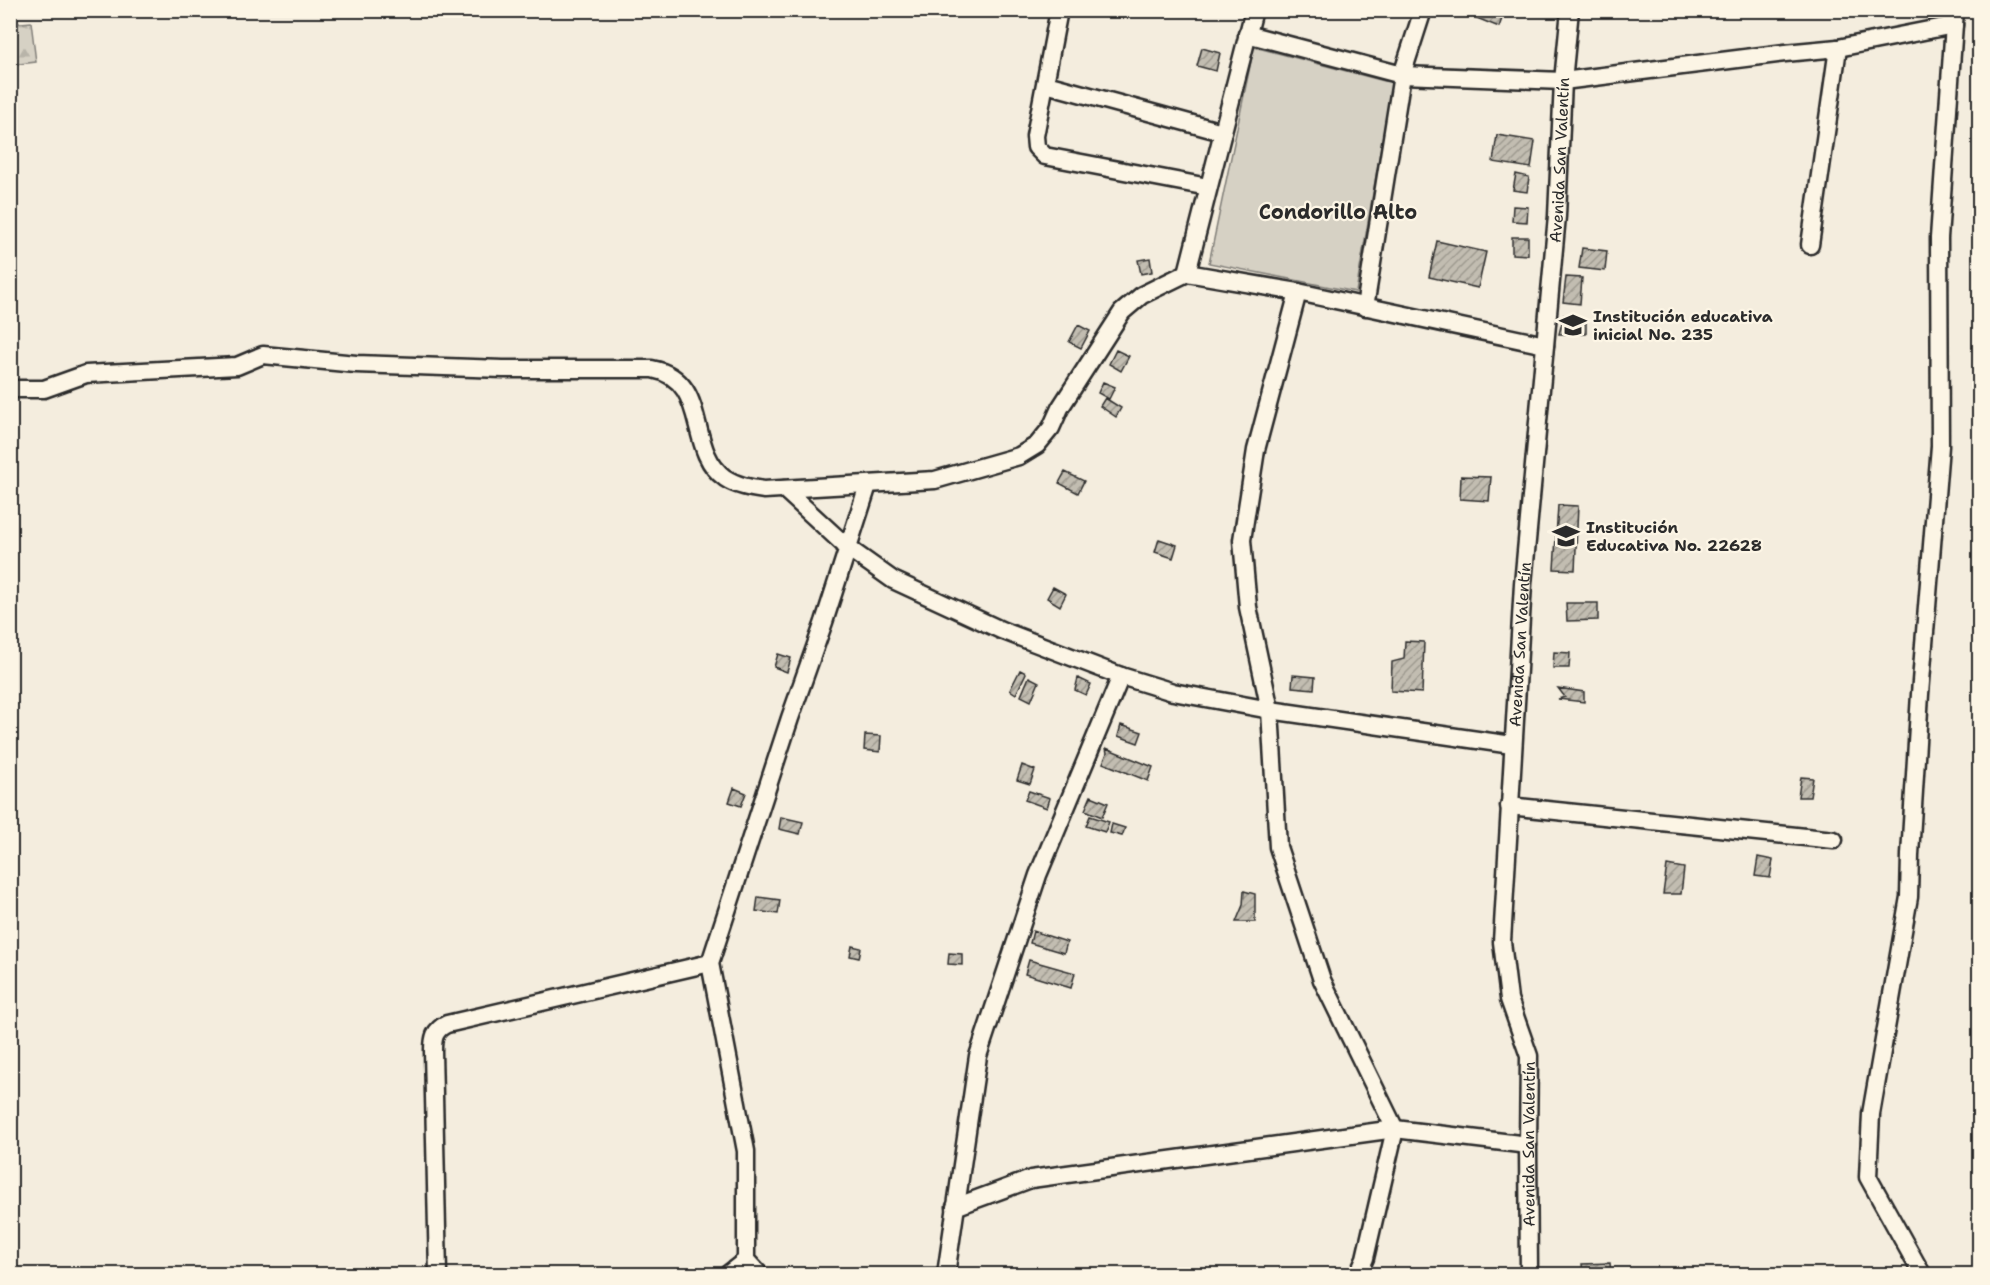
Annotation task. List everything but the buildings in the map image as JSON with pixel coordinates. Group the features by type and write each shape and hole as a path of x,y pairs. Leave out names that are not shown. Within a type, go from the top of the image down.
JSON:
{"street":[{"path":"1059,10 1035,136 1036,147 1045,156 1208,186"},
{"path":"1187,273 1254,10"},
{"path":"1365,307 1402,75 1422,10"},
{"name":"Avenida San Valentín","path":"1529,1275 1529,1056 1509,999 1502,942 1523,584 1557,216 1563,81 1570,10"},
{"path":"1247,34 1402,75 1563,81 1838,48 1954,18 1939,238 1940,446 1920,694 1909,897 1871,1114 1868,1177 1922,1275"},
{"path":"1810,245 1838,48"},
{"path":"1046,84 1222,132"},
{"path":"10,389 44,389 86,374 237,366 262,355 356,364 503,369 652,369 664,371 675,377 684,387 710,463 724,478 744,487 764,490 935,480 1019,456 1037,444 1051,428 1060,408 1122,312 1142,295 1187,273 1298,292 1545,345"},
{"path":"1298,292 1256,450 1242,540 1248,607 1270,710 1278,846 1322,980 1395,1129 1365,1258 1358,1275"},
{"path":"759,1275 746,1260 746,1151 710,963 868,485"},
{"path":"784,489 849,548 893,580 1001,630 1121,676 1173,692 1270,710 1512,745"},
{"path":"946,1275 978,1056 1038,875 1121,676"},
{"path":"1509,806 1834,840"},
{"path":"438,1275 433,1038 438,1028 710,963"},
{"path":"955,1207 1031,1179 1395,1129 1528,1145"},
{"path":"728,1275 746,1260"}],"green space":[{"path":"31,22 36,62 11,65 11,24"},
{"path":"1254,47 1392,83 1356,292 1209,263"}],"place":[{"name":"Institución educativa inicial No. 235","path":"1573,325"},
{"name":"Institución Educativa No. 22628","path":"1566,536"}],"district":[{"name":"Condorillo Alto","path":"1338,212"}]}
